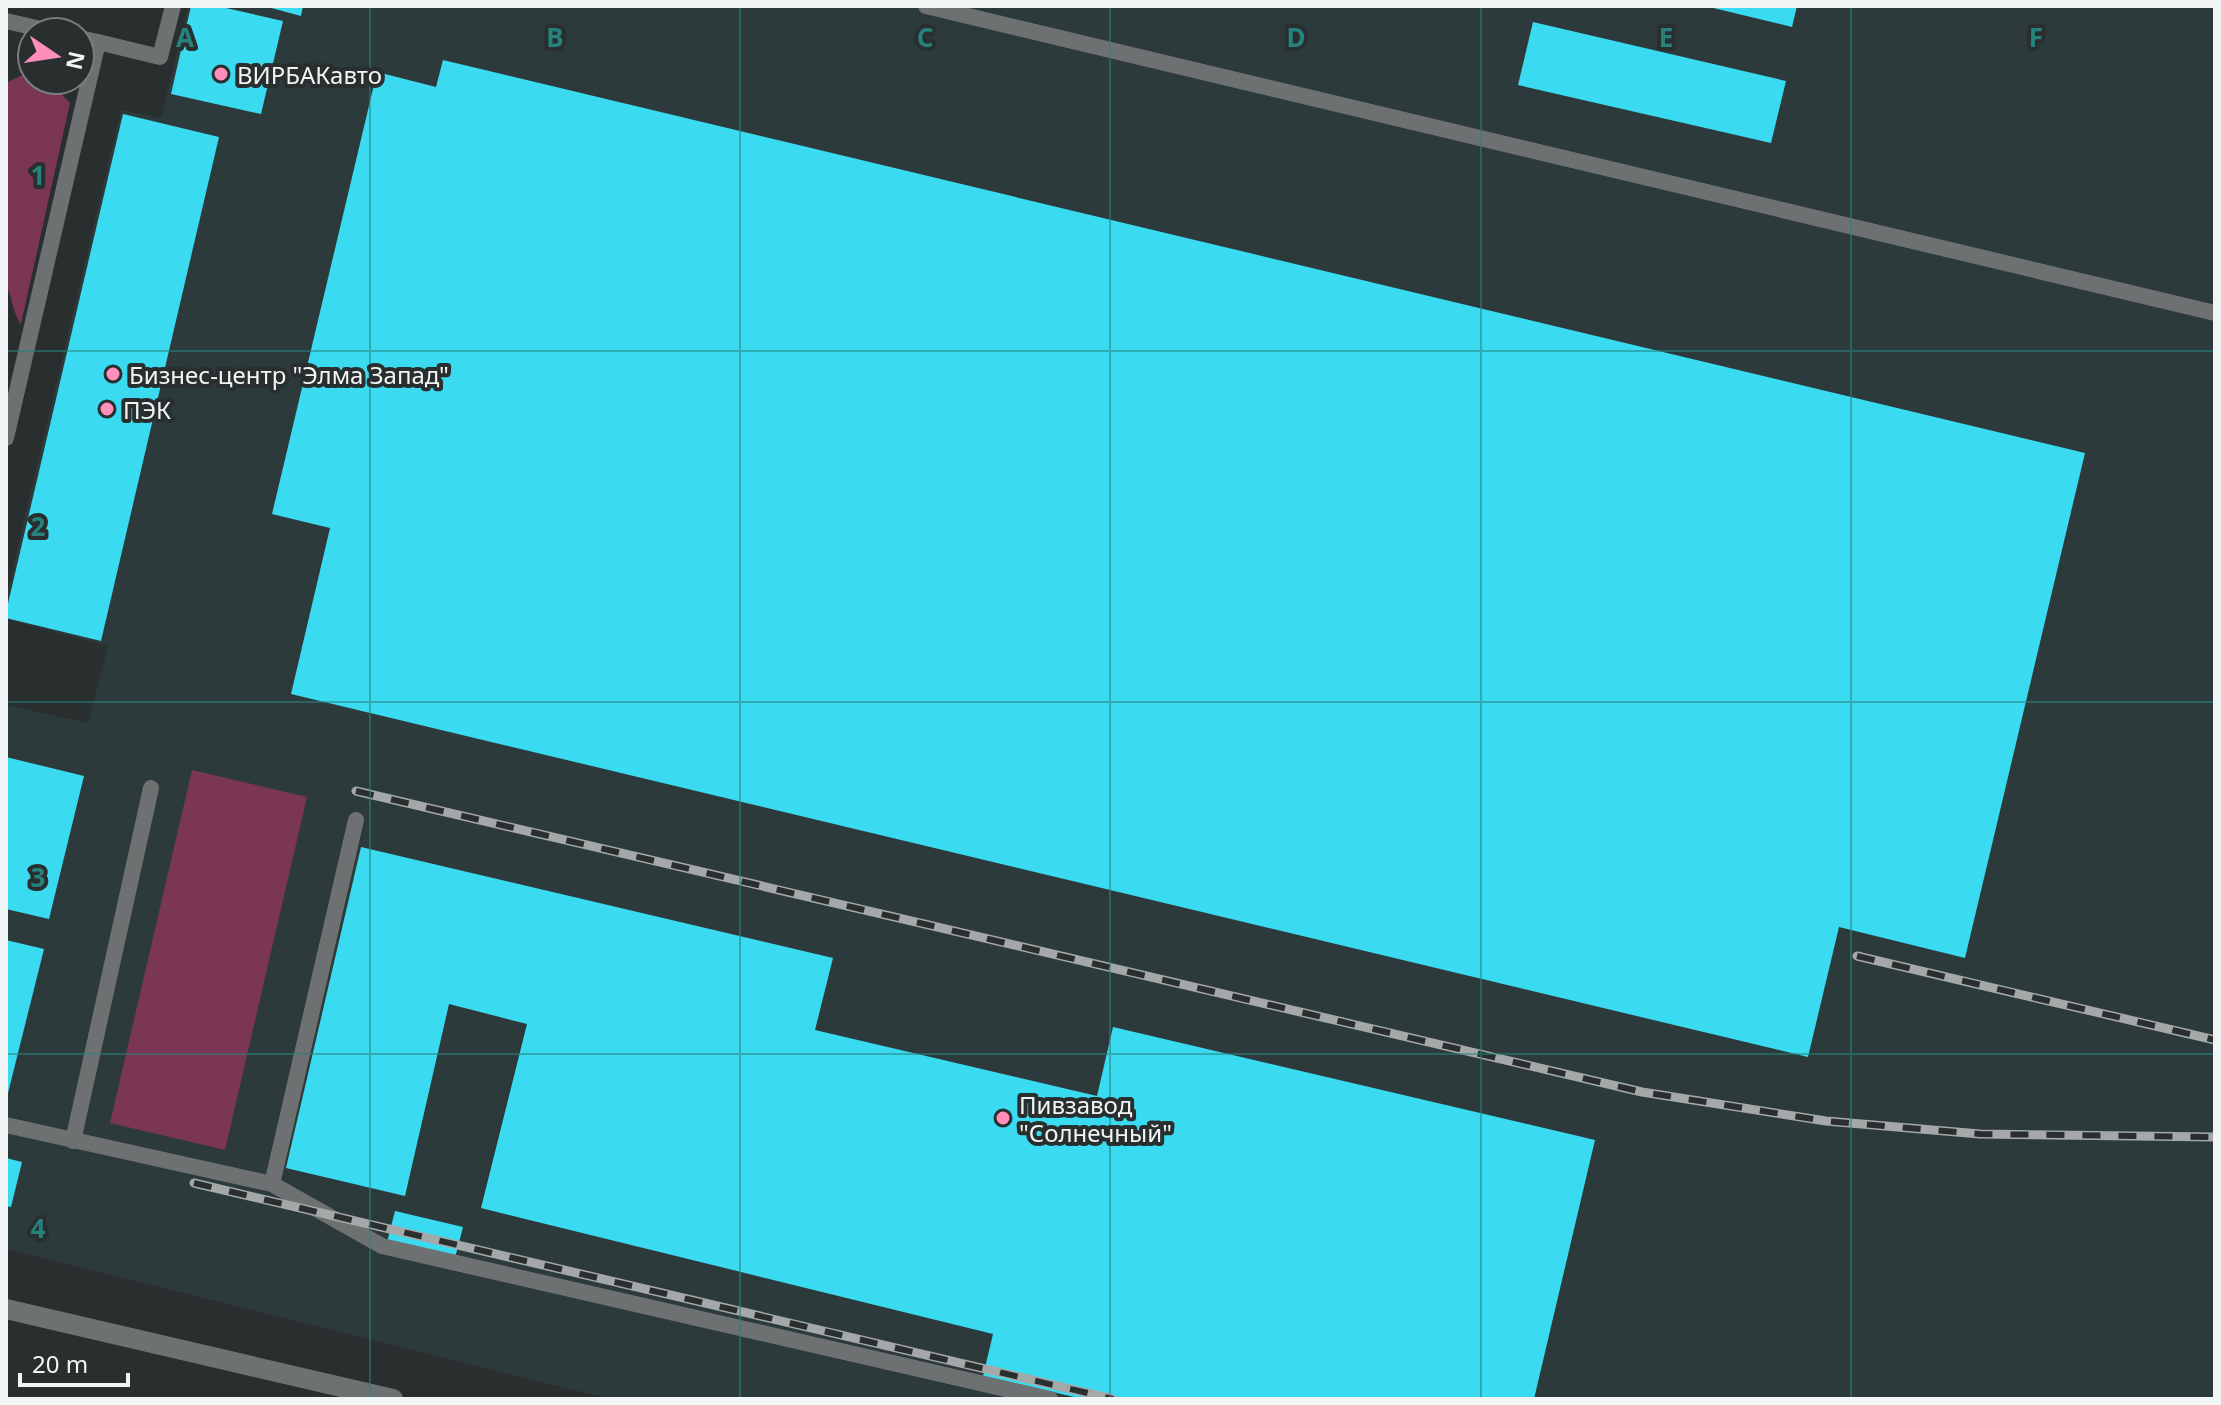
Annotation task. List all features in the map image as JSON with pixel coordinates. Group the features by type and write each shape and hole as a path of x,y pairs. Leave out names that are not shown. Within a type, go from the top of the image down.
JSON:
{"street":[{"path":"6,1309 393,1399"}],"lane":[{"path":"6,438 98,42 160,57 173,6"},
{"path":"926,6 2215,313"},
{"path":"73,1141 151,788"},
{"path":"272,1184 356,820"},
{"path":"6,1125 272,1184 382,1246 1050,1399"}],"shaded area":[{"path":"188,6 2215,6 2215,1399 610,1399 6,1249 6,705 88,723 108,646 6,619 6,597 121,110 161,118"},
{"path":"16,78 16,96 63,96 70,103 21,324 6,285 6,83"},
{"path":"192,770 307,797 225,1150 110,1123"}],"building":[{"path":"191,6 217,6 283,21 261,114 171,94"},
{"path":"264,6 303,6 301,16"},
{"path":"1705,6 1797,6 1792,27"},
{"path":"1533,22 1786,81 1771,143 1518,85"},
{"path":"443,60 2085,453 1965,958 1839,927 1808,1057 291,694 330,528 272,514 377,72 436,87"},
{"name":"Бизнес-центр \"Элма Запад\"","path":"123,114 219,137 101,641 6,618 6,612"},
{"path":"6,757 84,776 49,919 6,909"},
{"name":"Пивзавод \"Солнечный\"","path":"361,847 833,958 815,1030 1097,1096 1113,1027 1595,1140 1534,1399 1083,1399 983,1376 993,1334 481,1208 527,1024 449,1004 405,1196 286,1168"},
{"path":"6,940 44,949 7,1097 6,1097"},
{"path":"6,1158 22,1162 11,1207 6,1206"},
{"path":"395,1211 463,1227 455,1258 387,1242"}],"railway":[{"path":"356,791 1642,1092 1826,1121 1980,1134 2215,1137"},
{"path":"1857,956 2215,1040"},
{"path":"194,1183 1113,1399"}],"place":[{"name":"ВИРБАКавто","path":"221,74"},
{"name":"Бизнес-центр \"Элма Запад\"","path":"113,374"},
{"name":"ПЭК","path":"107,409"},
{"name":"Пивзавод \"Солнечный\"","path":"1003,1118"}]}
